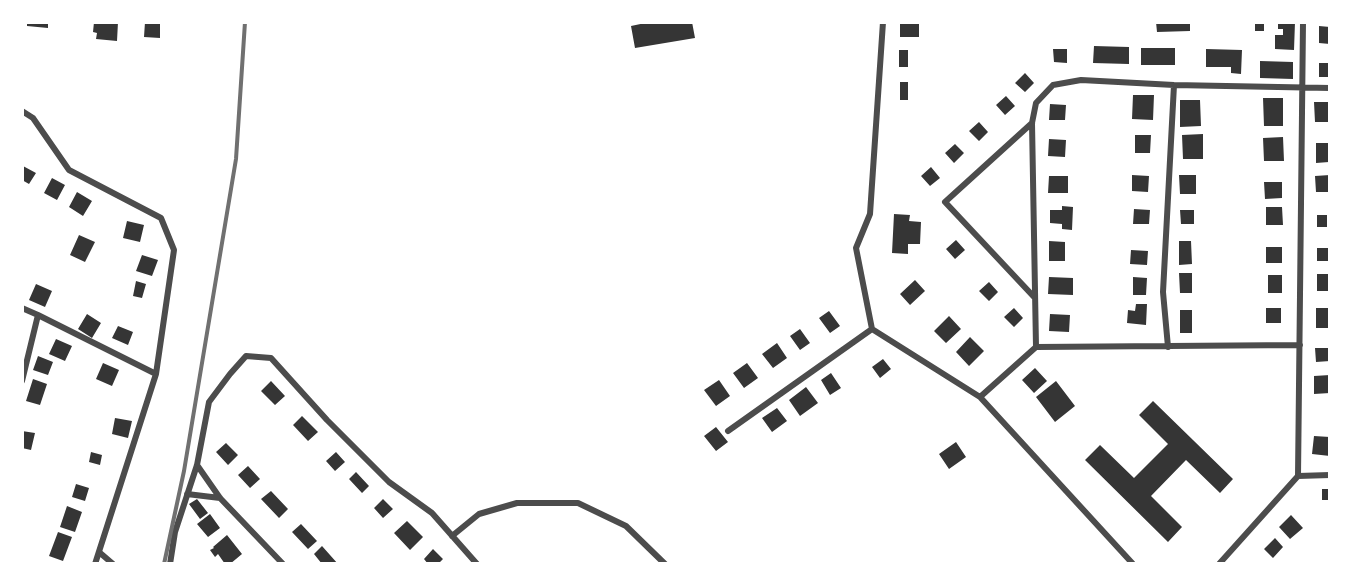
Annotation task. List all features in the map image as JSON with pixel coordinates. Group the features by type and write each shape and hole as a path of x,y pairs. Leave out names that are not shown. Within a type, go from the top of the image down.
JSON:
{"street":[{"path":"883,22 870,214 856,248 872,329 980,397 1133,564"},
{"path":"1219,564 1298,476 1303,22"},
{"path":"1036,347 1032,123 1036,103 1053,85 1081,80 1174,85 1329,88"},
{"path":"1168,347 1163,292 1174,85"},
{"path":"22,111 33,118 69,170 161,218 174,250 156,374 95,564"},
{"path":"1032,123 945,202 1036,298"},
{"path":"22,308 156,374"},
{"path":"22,381 38,315"},
{"path":"728,431 872,329"},
{"path":"980,397 1036,347 1300,345"},
{"path":"170,564 175,532 197,465 209,402 246,356 271,358 327,420 389,482 432,513 477,564"},
{"path":"197,465 220,498 283,564"},
{"path":"1298,476 1329,475"},
{"path":"187,494 220,498"},
{"path":"452,536 479,514 517,503 578,503 626,526 665,564"},
{"path":"99,552 113,564"}],"building":[{"path":"27,22 48,22 48,28 27,26"},
{"path":"94,22 118,22 117,41 96,39 97,33 93,32"},
{"path":"145,22 160,22 160,38 144,37"},
{"path":"650,22 692,22 695,38 635,48 631,26"},
{"path":"900,22 919,22 919,37 900,37"},
{"path":"1156,22 1190,22 1190,31 1157,32"},
{"path":"1255,22 1264,22 1264,31 1255,31"},
{"path":"1278,22 1295,22 1294,50 1275,49 1275,35 1283,35 1283,29 1278,29"},
{"path":"1319,26 1330,27 1330,44 1319,43"},
{"path":"1094,46 1129,47 1129,64 1093,63"},
{"path":"1141,48 1175,48 1175,65 1141,65"},
{"path":"1053,49 1067,49 1067,63 1054,62"},
{"path":"1206,49 1242,50 1241,74 1231,73 1231,67 1206,67"},
{"path":"899,50 908,50 908,67 899,67"},
{"path":"1260,61 1293,62 1293,79 1260,78"},
{"path":"1319,63 1330,63 1330,77 1319,77"},
{"path":"1025,73 1034,83 1025,92 1015,83"},
{"path":"900,82 908,82 908,100 900,100"},
{"path":"1133,95 1154,95 1153,120 1132,119"},
{"path":"1006,96 1015,106 1005,115 996,105"},
{"path":"1263,98 1283,98 1283,126 1264,126"},
{"path":"1180,100 1200,100 1201,126 1180,127"},
{"path":"1314,102 1330,102 1330,122 1315,122"},
{"path":"1050,104 1066,105 1065,120 1049,120"},
{"path":"979,122 988,132 979,141 969,131"},
{"path":"1203,134 1203,159 1183,159 1182,135"},
{"path":"1135,135 1151,135 1150,153 1135,153"},
{"path":"1283,137 1284,161 1264,161 1263,138"},
{"path":"1049,139 1066,140 1065,157 1048,156"},
{"path":"1316,143 1329,143 1329,162 1316,163"},
{"path":"955,144 964,153 954,163 945,153"},
{"path":"23,166 36,173 29,184 22,180"},
{"path":"931,167 940,178 930,186 921,176"},
{"path":"1132,175 1149,176 1148,192 1132,191"},
{"path":"1179,175 1196,175 1196,194 1180,194"},
{"path":"1330,175 1330,192 1316,192 1315,176"},
{"path":"1049,176 1068,176 1068,193 1048,193"},
{"path":"52,178 65,185 57,200 44,193"},
{"path":"1264,182 1282,182 1282,198 1265,199"},
{"path":"77,192 92,201 83,216 69,207"},
{"path":"1062,206 1073,207 1072,230 1062,229 1062,224 1050,223 1050,210 1062,210"},
{"path":"1266,207 1282,207 1283,225 1266,225"},
{"path":"1134,209 1150,210 1149,224 1133,224"},
{"path":"1180,210 1194,210 1194,224 1181,224"},
{"path":"894,214 910,215 909,221 921,222 920,244 908,244 908,254 892,253"},
{"path":"1317,215 1327,215 1327,227 1317,227"},
{"path":"127,221 144,225 140,242 123,238"},
{"path":"79,235 95,242 85,262 70,255"},
{"path":"956,240 965,250 955,259 946,249"},
{"path":"1049,241 1065,242 1065,261 1049,261"},
{"path":"1179,241 1191,241 1192,264 1179,265"},
{"path":"1266,247 1282,247 1282,263 1266,263"},
{"path":"1317,248 1328,248 1328,261 1317,261"},
{"path":"1131,250 1148,251 1147,265 1130,264"},
{"path":"142,255 158,260 152,276 136,271"},
{"path":"1179,273 1192,273 1192,293 1180,293"},
{"path":"1317,274 1330,274 1330,291 1317,291"},
{"path":"1268,275 1282,275 1282,293 1268,293"},
{"path":"1049,277 1073,278 1073,295 1048,294"},
{"path":"1133,277 1147,278 1146,295 1133,295"},
{"path":"915,280 925,291 910,305 900,294"},
{"path":"136,281 146,284 142,298 133,296"},
{"path":"989,282 998,292 989,301 979,291"},
{"path":"36,284 52,291 45,307 29,300"},
{"path":"1136,304 1147,304 1146,325 1127,323 1128,310 1135,311"},
{"path":"1014,308 1023,318 1014,327 1004,317"},
{"path":"1266,308 1281,308 1281,323 1266,323"},
{"path":"1316,308 1330,308 1330,328 1316,328"},
{"path":"1180,310 1192,310 1192,333 1180,333"},
{"path":"829,311 840,326 830,333 819,318"},
{"path":"87,314 101,323 92,338 78,329"},
{"path":"1050,314 1070,315 1069,332 1049,331"},
{"path":"949,316 961,329 946,343 934,331"},
{"path":"118,326 133,332 128,345 112,338"},
{"path":"800,329 810,343 800,350 790,336"},
{"path":"970,337 984,351 969,366 956,352"},
{"path":"56,339 72,346 65,361 49,354"},
{"path":"777,343 787,358 773,368 762,354"},
{"path":"1315,348 1330,348 1330,361 1316,362"},
{"path":"38,356 53,362 48,375 33,370"},
{"path":"883,359 891,369 880,378 872,367"},
{"path":"103,363 119,370 112,386 96,379"},
{"path":"747,363 758,378 744,388 733,373"},
{"path":"1035,368 1047,381 1034,393 1022,380"},
{"path":"831,373 841,388 830,395 821,380"},
{"path":"1330,375 1330,393 1314,394 1314,376"},
{"path":"33,379 47,384 40,405 26,401"},
{"path":"719,380 730,396 716,406 704,390"},
{"path":"271,381 285,396 275,405 261,391"},
{"path":"1056,381 1075,406 1055,422 1036,397"},
{"path":"806,387 818,403 800,416 789,400"},
{"path":"1153,401 1233,479 1220,493 1186,460 1151,496 1182,527 1168,542 1085,460 1100,445 1134,478 1168,444 1139,415"},
{"path":"777,408 787,421 772,432 762,418"},
{"path":"302,416 318,432 308,441 293,425"},
{"path":"115,418 132,421 128,438 112,434"},
{"path":"716,427 728,442 716,451 704,436"},
{"path":"22,431 35,433 31,450 22,448"},
{"path":"1314,436 1330,437 1330,456 1312,454"},
{"path":"956,442 966,457 949,469 939,454"},
{"path":"226,443 238,455 228,465 216,452"},
{"path":"91,452 102,455 100,465 89,462"},
{"path":"336,452 345,462 335,471 326,461"},
{"path":"248,466 260,479 250,488 238,475"},
{"path":"356,472 369,486 362,493 349,479"},
{"path":"76,484 89,488 85,501 72,497"},
{"path":"1322,489 1330,489 1330,500 1322,500"},
{"path":"271,491 288,509 279,518 261,499"},
{"path":"197,499 208,513 200,519 189,504"},
{"path":"383,499 393,509 383,518 374,508"},
{"path":"67,506 82,512 75,532 60,527"},
{"path":"210,514 220,528 208,537 197,524"},
{"path":"1291,515 1303,528 1290,539 1279,527"},
{"path":"407,521 423,537 410,550 394,533"},
{"path":"301,524 317,541 308,549 292,532"},
{"path":"58,532 72,537 63,561 49,556"},
{"path":"227,535 242,554 230,564 225,564 218,554 215,557 210,550"},
{"path":"1275,538 1283,547 1273,558 1264,549"},
{"path":"322,546 338,564 322,564 314,554"},
{"path":"433,549 443,559 438,564 428,564 424,559"}],"railway":[{"path":"164,564 184,471 236,159 245,22"}]}
